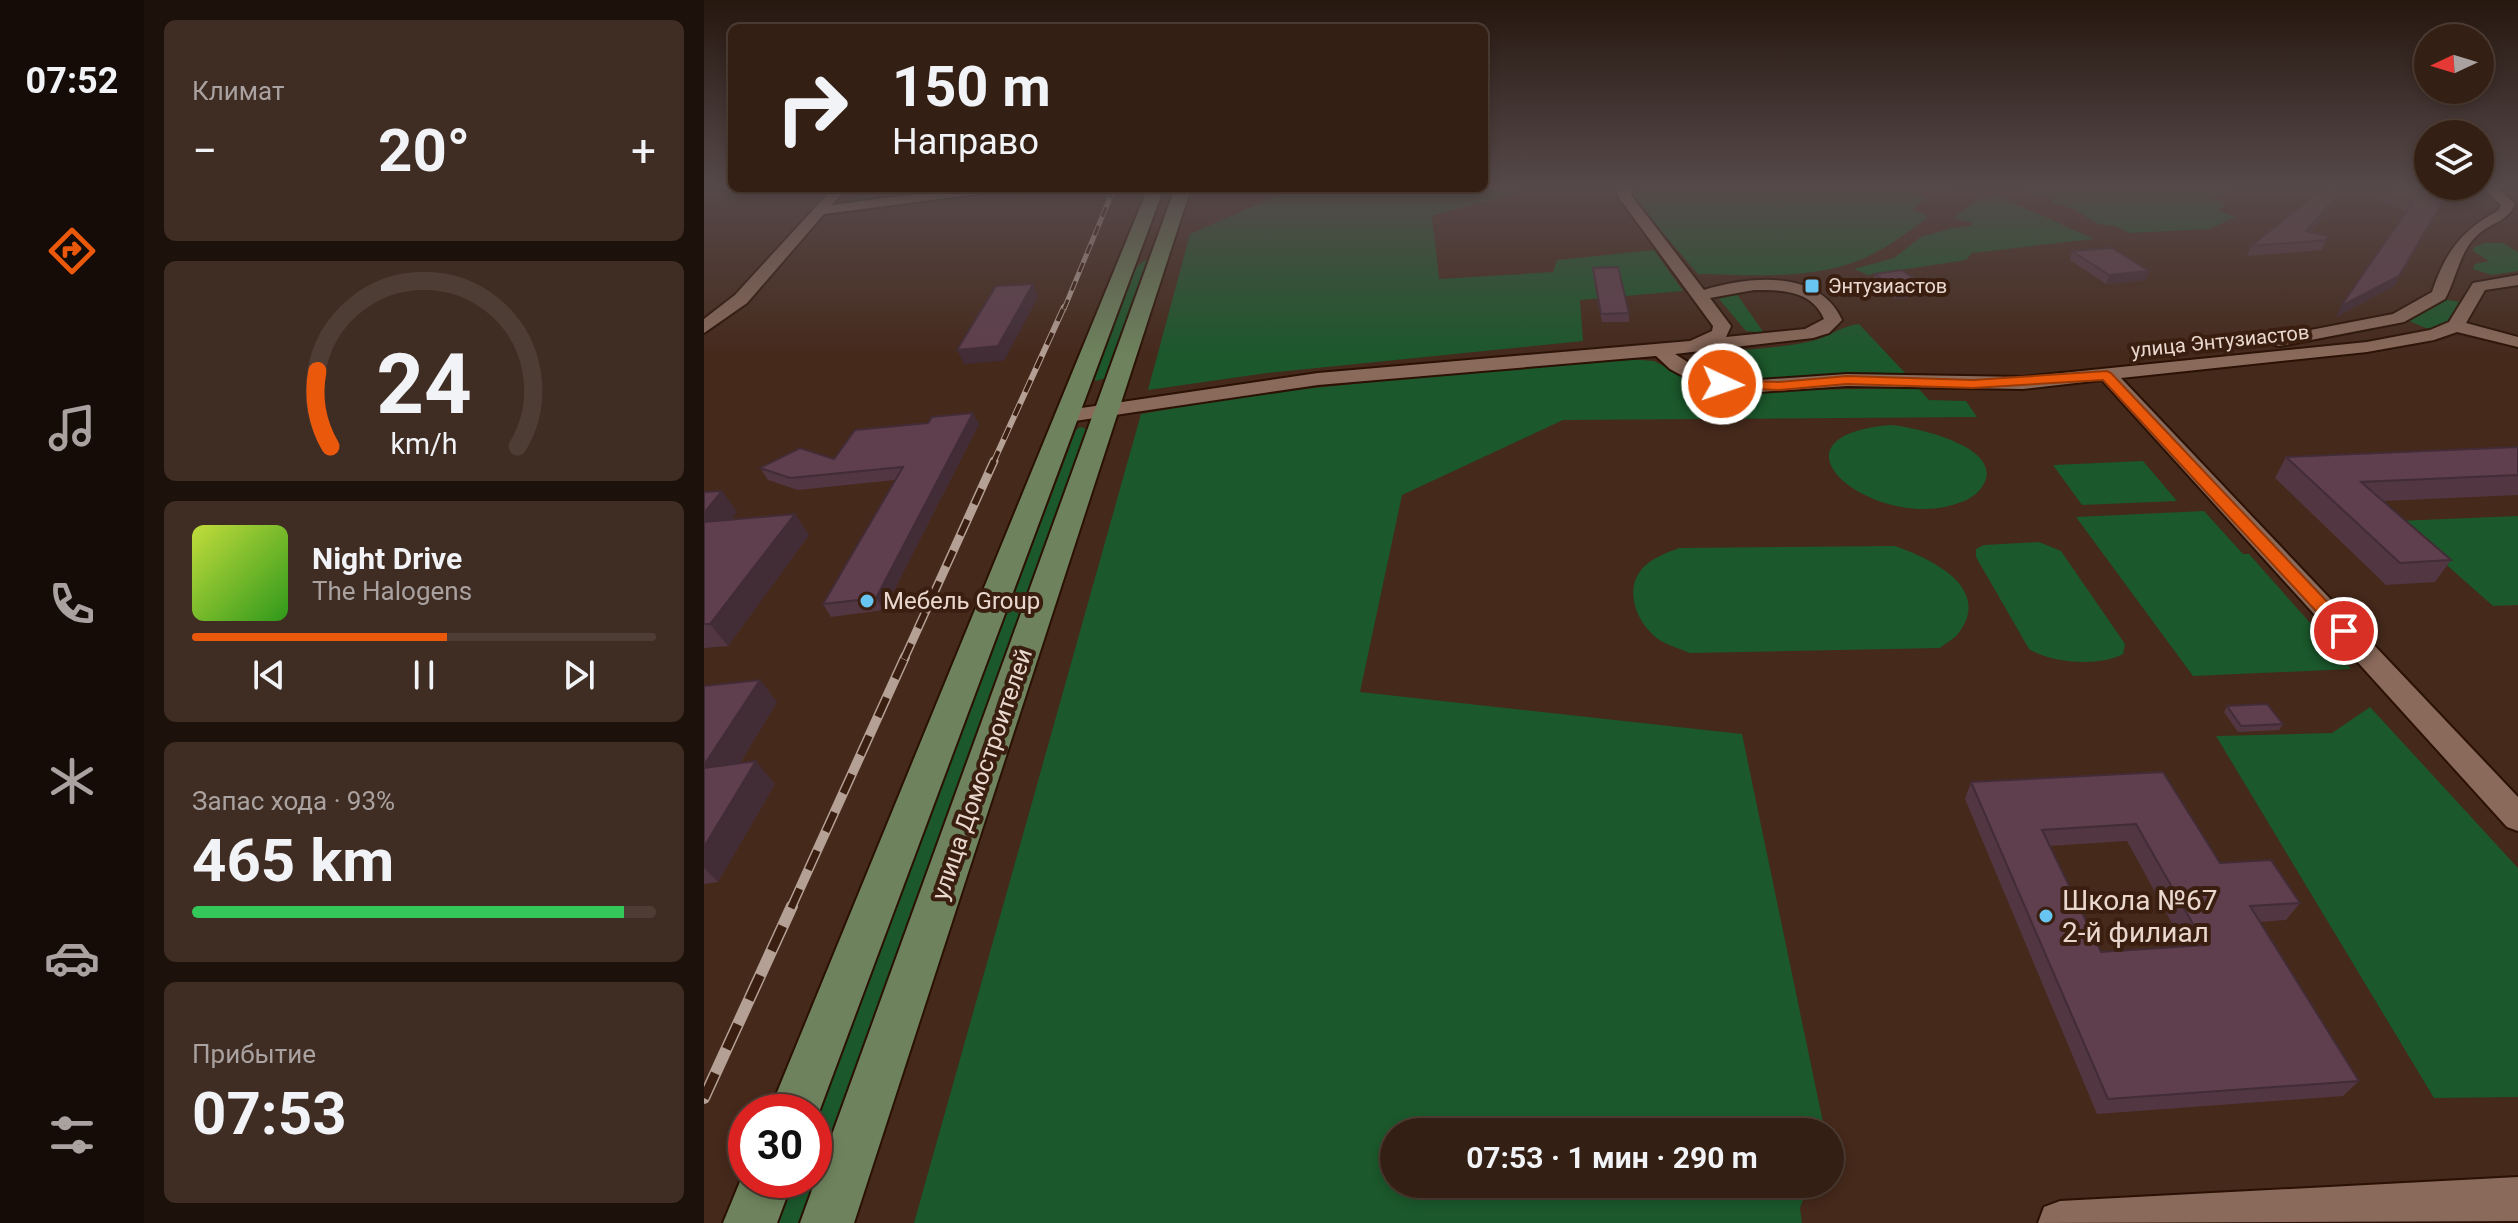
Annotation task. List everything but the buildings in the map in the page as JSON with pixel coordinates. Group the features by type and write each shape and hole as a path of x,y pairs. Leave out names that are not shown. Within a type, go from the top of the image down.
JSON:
{"main road":[{"name":"улица Домостроителей","path":"801,1094 1134,244"},
{"name":"улица Домостроителей","path":"827,1223 1164,244"},
{"path":"750,1223 760,1198"}],"street":[{"path":"704,328 741,299 789,244"},
{"path":"1661,244 1722,326 1720,334 1695,346"},
{"path":"1936,382 1970,374 2283,341 2398,318 2439,295 2448,267 2464,244"},
{"path":"2518,280 2479,286 2456,326 2518,342"},
{"path":"1068,416 1318,379 1661,351 1807,334 1823,329 1833,320 1831,309 1818,296 1786,286 1760,284 1718,289 1700,296"},
{"name":"улица Энтузиастов","path":"1661,351 1688,371 1722,384 1768,386 1847,380 2023,383 2367,347 2434,335 2456,326"},
{"path":"2107,375 2518,818"},
{"path":"2060,1223 2518,1199"}],"green space":[{"path":"1187,244 1435,244 1439,279 1553,272 1557,260 1654,250 1683,291 1580,300 1583,341 1267,373 1148,390"},
{"path":"1672,244 1889,244 1846,265 1810,272 1698,274"},
{"path":"1912,244 2050,244 1972,253 1966,260 1868,275 1854,269 1894,258"},
{"path":"2505,244 2518,252 2518,271 2492,275 2473,269 2475,264 2489,261 2473,251 2474,247"},
{"path":"1147,259 1106,378 1096,381 1094,379 1136,267"},
{"path":"1736,293 1764,333 1746,331 1719,299"},
{"path":"2442,299 2460,302 2444,328 2435,332 2409,321 2408,319"},
{"path":"1859,324 1906,374 1751,378 1714,372 1697,365 1694,358 1706,353 1807,342"},
{"path":"1616,358 1654,361 1700,385 1734,391 1918,388 1929,400 1966,401 1977,417 1563,420 1402,495 1360,692 1742,734 1822,1118 1380,1118 1380,1198 1804,1198 1800,1208 1802,1223 914,1223 1141,414 1252,394"},
{"path":"1891,425 1939,436 1974,452 1984,464 1986,477 1978,492 1967,500 1945,507 1914,509 1884,502 1858,491 1838,476 1829,460 1833,445 1853,432"},
{"path":"1080,427 1088,429 832,1137 832,1094 826,1094 1076,430"},
{"path":"2143,461 2177,501 2082,505 2053,465"},
{"path":"2204,511 2243,554 2249,554 2351,669 2193,676 2076,517"},
{"path":"2518,516 2518,605 2493,606 2397,521"},
{"path":"2039,542 2061,551 2125,644 2123,654 2101,661 2075,662 2050,658 2029,649 1976,557 1976,549 1984,545"},
{"path":"1895,546 1923,558 1952,576 1968,600 1968,615 1960,631 1940,648 1690,653 1653,635 1636,609 1633,589 1641,570 1654,559 1679,548"},
{"path":"2370,707 2518,868 2518,1097 2434,1098 2216,736 2332,733"},
{"path":"787,1198 810,1198 801,1223 777,1223"}],"railway":[{"path":"1064,309 1091,244"},
{"path":"993,463 1064,307"},
{"path":"904,659 994,461"},
{"path":"791,908 905,657"},
{"path":"704,1098 792,906"}],"place":[{"name":"Энтузиастов","path":"1812,286"},
{"name":"Мебель Group","path":"867,601"},
{"name":"Школа №67 2-й филиал","path":"2046,916"}],"route":[{"path":"1722,384 1779,386 1847,380 2023,383 2107,375 2344,631"}]}
